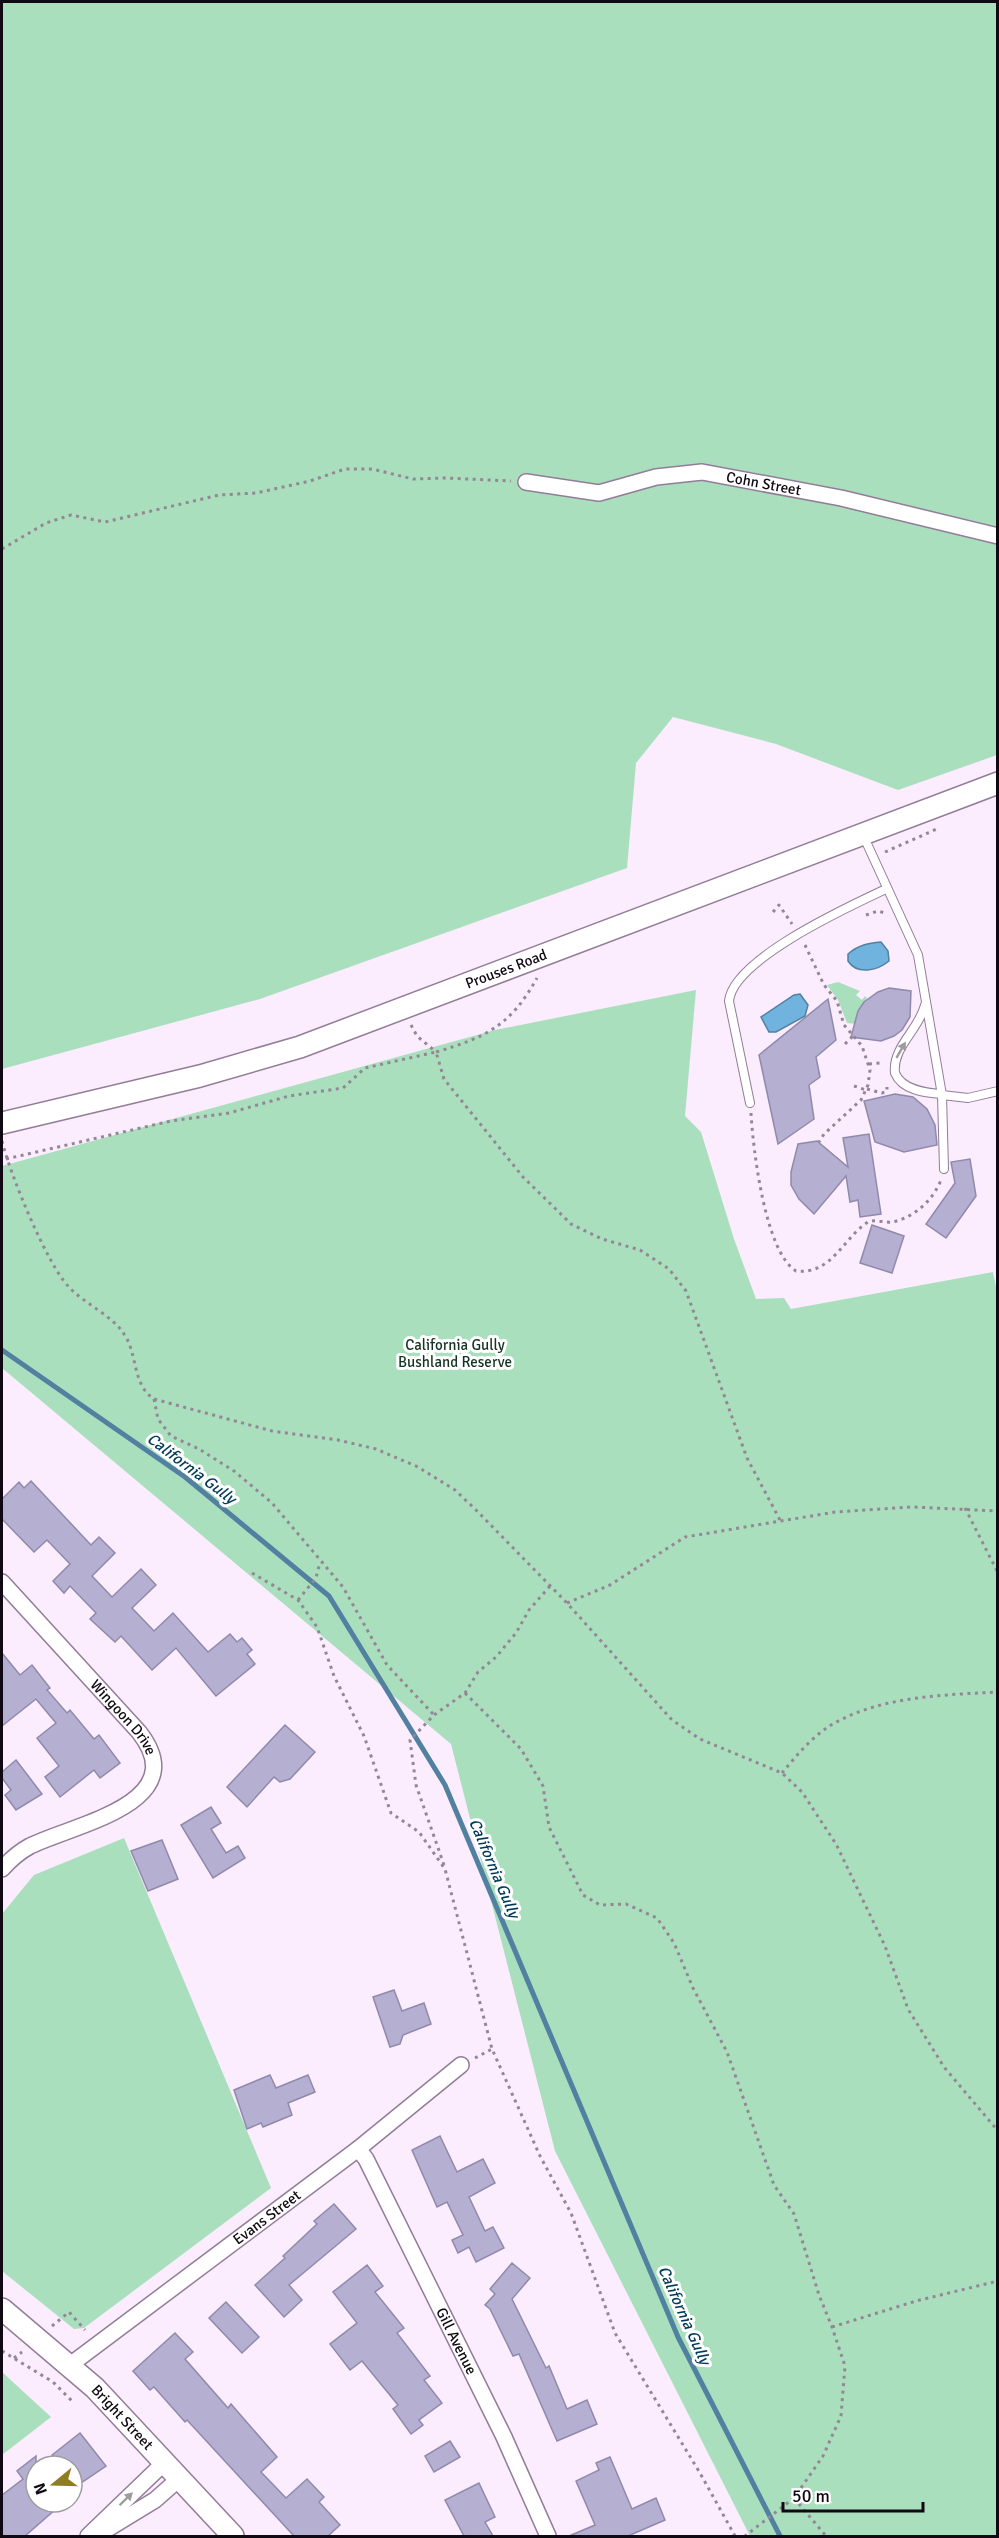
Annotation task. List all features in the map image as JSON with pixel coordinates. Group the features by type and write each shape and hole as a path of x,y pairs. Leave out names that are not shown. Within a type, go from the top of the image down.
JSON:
{"street":[{"name":"Cohn Street","path":"526,482 599,493 656,477 702,472 841,498 998,536"},
{"name":"Prouses Road","path":"3,1129 235,1067 300,1047 998,783"},
{"name":"Wingoon Drive","path":"2,1582 139,1732 152,1750 155,1768 149,1785 131,1803 24,1850 2,1869"},
{"name":"Evans Street","path":"70,2366 358,2149 461,2065"},
{"name":"Gill Avenue","path":"358,2149 366,2159 490,2408 548,2536"},
{"name":"Bright Street","path":"2,2310 70,2366 119,2412 233,2536"},
{"path":"88,2536 165,2462"},
{"path":"94,2536 155,2500 180,2478"}],"lane":[{"path":"862,833 918,955 942,1094 944,1170"},
{"path":"750,1103 729,995 736,983 798,934 886,889"},
{"path":"925,997 921,1018 896,1058 895,1072 906,1085 923,1092 968,1098 998,1092"}],"path":[{"path":"2,549 46,524 71,515 105,522 219,495 256,493 345,469 372,469 413,479 446,478 526,482"},
{"path":"858,902 864,916 878,911 888,916"},
{"path":"773,912 779,905 798,934 811,955 824,985 837,1001 843,1023 862,1046 869,1064 867,1089 854,1109 828,1130 819,1142"},
{"path":"6,1159 171,1121 229,1113 289,1096 343,1088 365,1068 436,1052 495,1030 524,1001 539,975 533,959"},
{"path":"403,1009 417,1036 436,1052 444,1079 523,1177 571,1224 602,1239 640,1250 669,1269 686,1291 747,1458 780,1520"},
{"path":"845,1044 855,1035"},
{"path":"881,1057 881,1069"},
{"path":"869,1064 880,1064"},
{"path":"854,1086 886,1092 884,1081"},
{"path":"750,1103 754,1152 761,1190 779,1250 787,1264 796,1271 814,1269 832,1259 868,1222 893,1222 915,1212 937,1191 944,1170"},
{"path":"3,1129 6,1159 45,1248 67,1286 123,1332 139,1381 147,1395 154,1399 272,1431 338,1440 376,1449 418,1467 455,1490 567,1603 672,1720 700,1739 782,1773 801,1792 836,1844 885,1946 908,2009 944,2067 998,2131"},
{"path":"154,1399 159,1419 171,1436 199,1449 241,1477 272,1503 343,1587 387,1665 434,1715"},
{"path":"567,1603 610,1585 685,1537 835,1512 912,1507 998,1511"},
{"path":"965,1508 998,1573"},
{"path":"298,1600 316,1578 320,1562"},
{"path":"252,1573 298,1600 317,1627 334,1676 364,1736 391,1813 418,1832 445,1869"},
{"path":"550,1586 529,1610 502,1649 478,1672 465,1693 434,1715 410,1740 416,1785 445,1869 492,2049 540,2156 570,2213 615,2333 700,2473 735,2536"},
{"path":"782,1773 798,1752 831,1725 880,1705 944,1695 998,1692"},
{"path":"465,1693 520,1749 543,1786 549,1827 583,1895 600,1905 626,1904 657,1918 674,1943 693,1988 727,2052 774,2185 794,2214 832,2327 844,2366 841,2416 823,2456 794,2498 745,2536"},
{"path":"832,2327 916,2301 998,2281"},
{"path":"49,2329 69,2312 85,2330"},
{"path":"2,2351 53,2382 72,2401"},
{"path":"794,2498 826,2536"}],"green space":[{"path":"2,2 997,2 997,755 898,790 776,744 673,717 636,763 627,868 260,999 2,1069"},
{"path":"838,982 860,991 856,995 862,1000 865,996 867,998 858,1011 856,1024 847,1023 838,1000 827,985"},
{"name":"California Gully Bushland Reserve","path":"696,990 685,1116 701,1132 734,1239 756,1299 784,1298 791,1309 993,1272 998,1298 997,2536 750,2536 555,2151 451,1744 2,1368 2,1166 495,1030"},
{"path":"124,1838 271,2188 84,2328 74,2329 2,2271 2,1914 34,1875"},
{"path":"2,2372 51,2417 2,2455"}],"water":[{"path":"881,942 888,951 889,961 884,964 873,969 862,970 848,961 848,954 856,948"},
{"path":"800,994 808,1005 805,1016 776,1032 769,1032 761,1017 794,995"}],"building":[{"path":"889,988 911,991 910,1017 902,1030 881,1041 851,1037 858,1011 864,1002 878,992"},
{"path":"828,999 836,1040 816,1057 820,1077 809,1085 814,1119 778,1144 759,1055"},
{"path":"895,1094 913,1097 927,1109 935,1125 937,1145 904,1152 875,1142 864,1101"},
{"path":"869,1134 881,1214 860,1217 858,1200 850,1202 846,1176 814,1214 799,1199 791,1185 791,1172 798,1144 817,1141 848,1167 843,1138"},
{"path":"970,1159 976,1196 946,1238 926,1224 955,1183 951,1162"},
{"path":"872,1225 904,1236 892,1273 860,1263"},
{"path":"31,1481 91,1545 99,1537 115,1553 92,1576 112,1597 141,1569 156,1585 132,1608 154,1631 173,1613 208,1652 230,1634 237,1642 242,1638 252,1650 247,1654 255,1664 216,1696 176,1648 152,1670 121,1636 115,1642 90,1619 96,1613 70,1586 64,1593 53,1581 70,1564 47,1540 34,1552 2,1519 2,1499 19,1482 24,1488"},
{"path":"2,1653 20,1675 32,1665 50,1688 47,1690 67,1713 70,1710 94,1739 99,1735 120,1763 100,1778 94,1770 60,1797 45,1777 59,1766 37,1738 56,1723 36,1699 2,1726"},
{"path":"285,1725 315,1752 290,1779 280,1782 274,1777 247,1807 227,1787"},
{"path":"16,1760 42,1794 16,1810 5,1795 11,1790 2,1778 2,1772"},
{"path":"211,1807 221,1823 211,1829 226,1853 238,1846 245,1858 213,1878 181,1825"},
{"path":"162,1840 178,1879 148,1891 131,1851"},
{"path":"394,1990 402,2011 424,2003 431,2024 403,2035 400,2044 390,2047 373,1997"},
{"path":"270,2075 276,2088 308,2075 315,2092 288,2103 292,2115 263,2127 261,2123 247,2129 234,2090"},
{"path":"440,2136 457,2172 483,2159 495,2183 469,2197 485,2231 493,2227 504,2248 476,2262 469,2247 458,2253 452,2240 463,2235 447,2202 437,2207 412,2150"},
{"path":"334,2204 356,2229 289,2285 302,2300 284,2317 255,2285 285,2258 283,2256 317,2224 314,2221"},
{"path":"512,2263 530,2278 512,2299 546,2368 549,2366 567,2409 587,2400 597,2424 557,2441 519,2354 513,2356 490,2309 485,2305 495,2294 490,2289"},
{"path":"367,2265 383,2286 375,2292 404,2328 397,2333 430,2376 424,2380 442,2403 419,2420 423,2425 411,2434 393,2409 398,2405 362,2361 350,2370 330,2344 357,2323 333,2292"},
{"path":"226,2302 259,2337 242,2353 209,2318"},
{"path":"175,2333 193,2352 185,2359 228,2408 231,2404 277,2457 261,2472 286,2498 307,2479 324,2497 319,2502 340,2525 328,2536 294,2536 187,2420 185,2422 154,2387 150,2390 133,2371"},
{"path":"80,2433 106,2466 84,2481 84,2454 53,2454"},
{"path":"450,2441 460,2457 434,2472 425,2456"},
{"path":"610,2457 632,2509 656,2498 665,2520 628,2536 569,2536 595,2525 576,2481 599,2470 596,2463"},
{"path":"24,2465 24,2514 50,2514 25,2536 2,2536 2,2495 23,2479 17,2471"},
{"path":"479,2483 495,2517 485,2522 493,2536 464,2536 445,2500"}],"waterway":[{"name":"California Gully","path":"2,1350 185,1477 329,1596 445,1785 678,2337 780,2536"}]}
